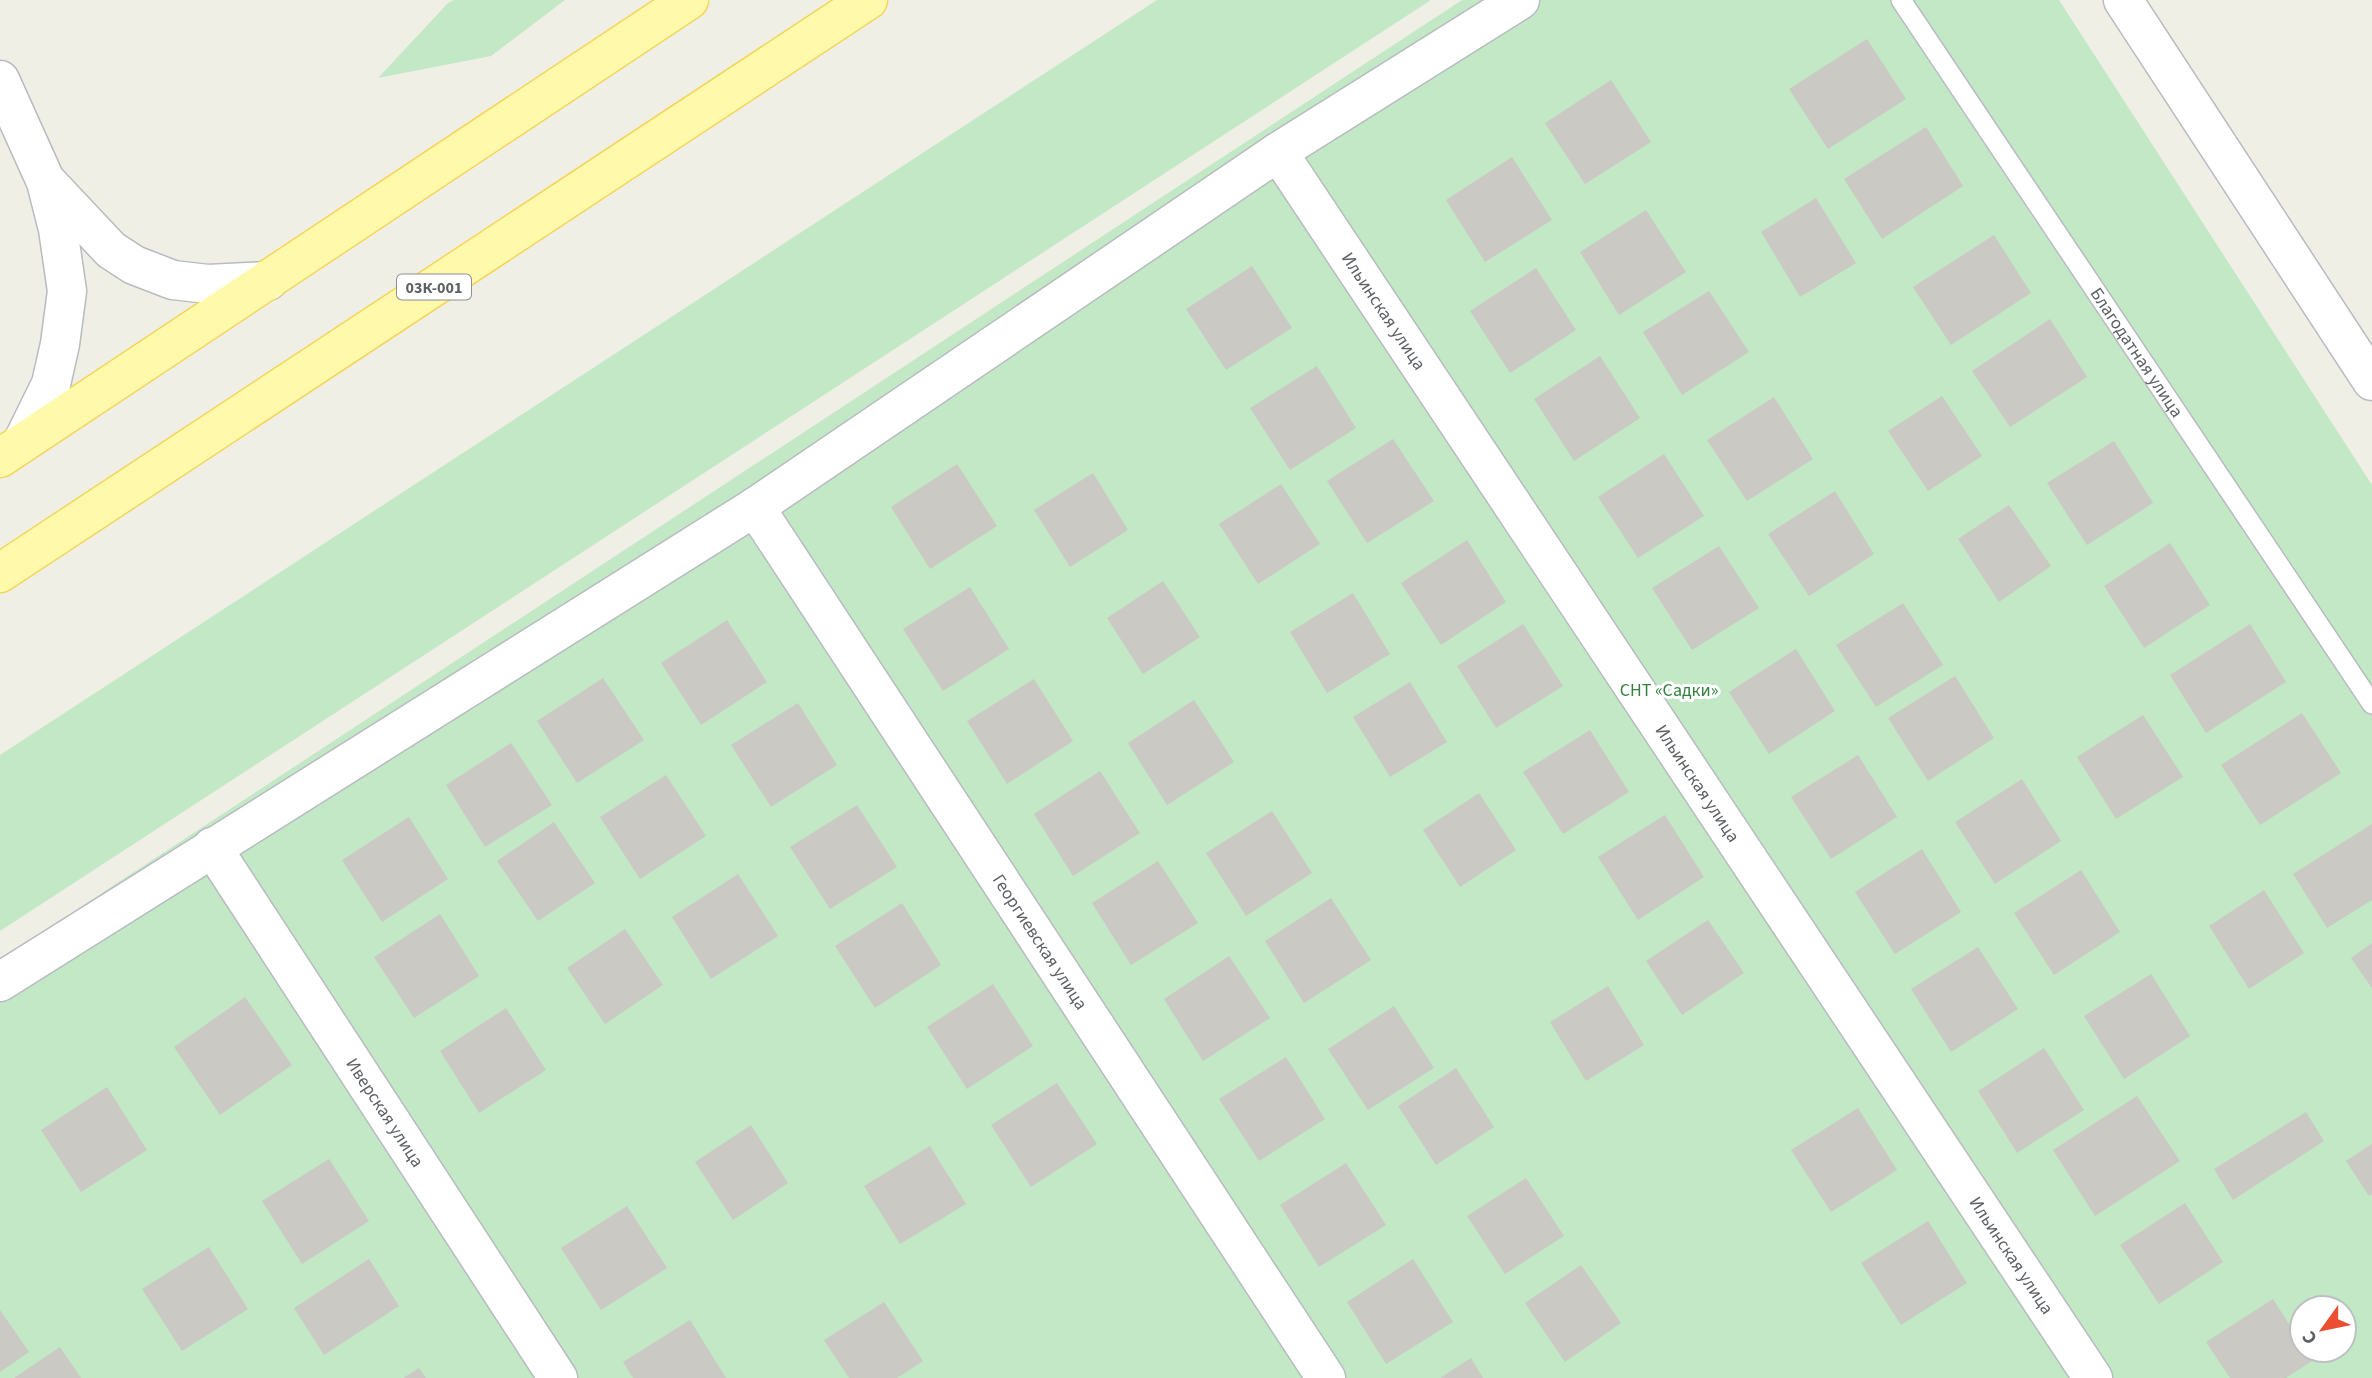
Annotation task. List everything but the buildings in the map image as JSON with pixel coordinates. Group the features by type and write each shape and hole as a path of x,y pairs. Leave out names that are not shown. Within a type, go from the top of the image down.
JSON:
{"main road":[{"path":"11,450 689,0"},
{"name":"03К-001","path":"0,573 867,0"}],"street":[{"path":"0,982 755,507 1278,152 1520,0"},
{"path":"2123,0 2372,381"},
{"path":"0,80 46,182 58,229 67,291 51,384 11,450"},
{"name":"Ильинская улица","path":"1278,152 2093,1378"},
{"path":"46,182 111,250 134,265 173,280 208,285 268,281"},
{"name":"Георгиевская улица","path":"755,507 1326,1378"},
{"name":"Иверская улица","path":"212,847 558,1378"}],"lane":[{"name":"Благодатная улица","path":"1901,0 2372,704"}],"green space":[{"path":"454,0 565,0 491,56 378,78 448,3"},
{"path":"1157,0 1431,0 0,931 0,755"},
{"name":"СНТ «Садки»","path":"1462,0 2059,0 2372,485 2372,1378 0,1378 0,960"}]}
